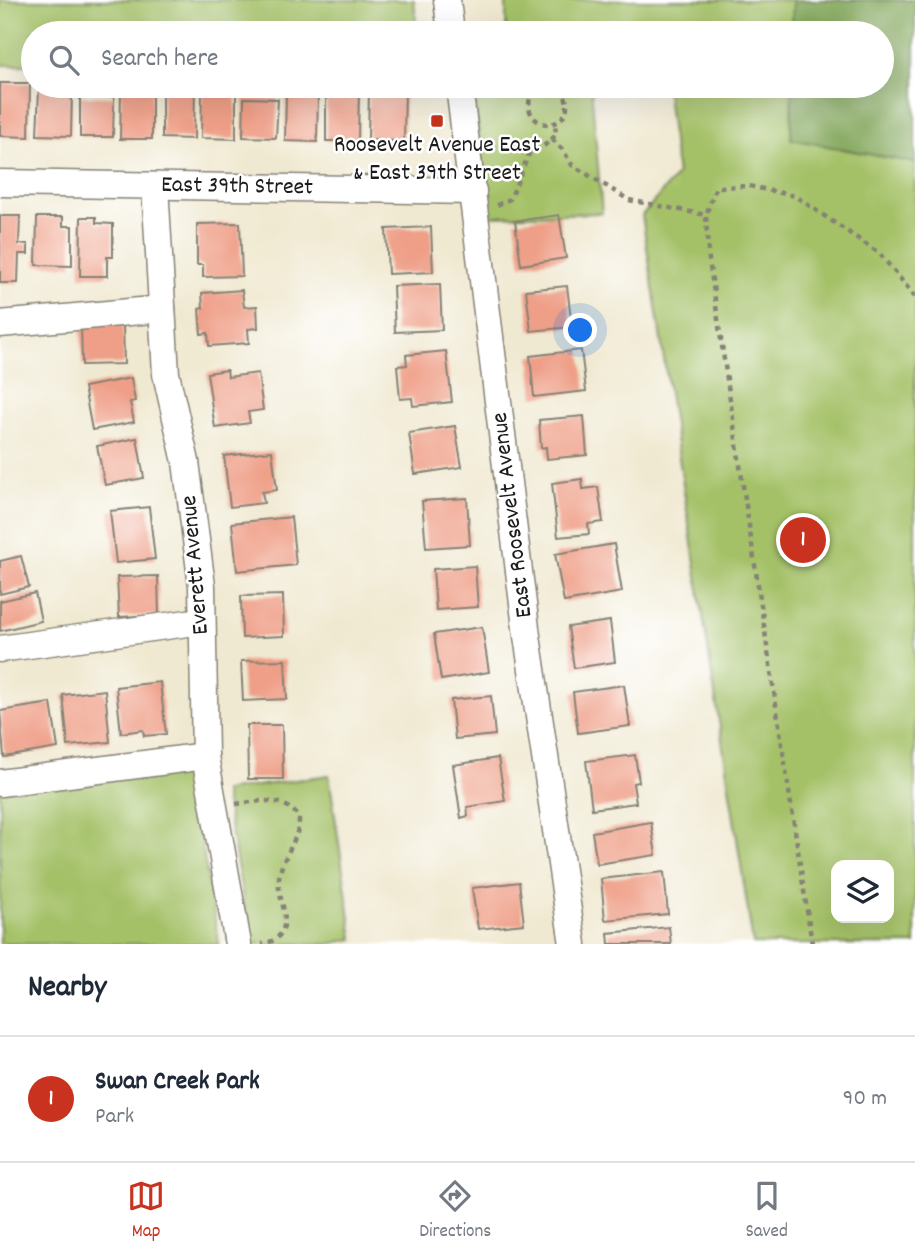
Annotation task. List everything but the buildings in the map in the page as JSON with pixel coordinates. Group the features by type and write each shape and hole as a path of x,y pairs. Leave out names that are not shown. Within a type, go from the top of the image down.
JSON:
{"street":[{"path":"447,0 450,21"},
{"name":"East Roosevelt Avenue","path":"460,98 527,636 573,944"},
{"name":"East 39th Street","path":"0,183 155,186 474,200"},
{"name":"Everett Avenue","path":"155,186 166,374 186,462 201,586 205,756 238,944"},
{"path":"0,324 162,309"},
{"path":"0,649 202,621"},
{"path":"0,783 205,756"}],"path":[{"path":"531,98 531,113 545,124 555,122 566,112 565,98"},
{"path":"474,200 507,202 528,154 552,139 556,130 555,122"},
{"path":"552,139 572,165 629,200 706,215"},
{"path":"812,944 708,253 706,215 716,187 750,186 795,196 879,253 915,300"},
{"path":"214,807 276,801 292,808 299,817 297,837 285,858 279,879 286,914 283,931 278,938 261,944"}],"green space":[{"path":"0,0 414,0 416,21 21,21 21,65 0,65"},
{"path":"506,0 915,0 915,944 753,944 642,215 677,175 667,98 894,98 894,21 506,21"},
{"path":"793,0 915,0 915,163 791,139 792,98 894,98 894,21 792,21"},
{"path":"474,98 592,98 602,213 489,216"},
{"path":"182,770 191,781 219,944 0,944 0,791"},
{"path":"329,775 353,939 329,944 251,944 224,791"}],"place":[{"name":"Roosevelt Avenue East & East 39th Street","path":"437,121"},
{"name":"Swan Creek Park","path":"803,540"}]}
